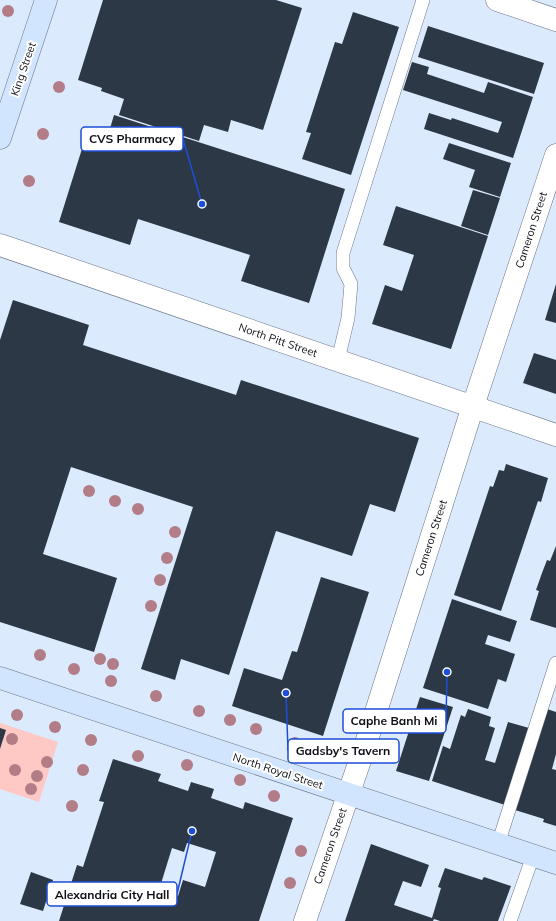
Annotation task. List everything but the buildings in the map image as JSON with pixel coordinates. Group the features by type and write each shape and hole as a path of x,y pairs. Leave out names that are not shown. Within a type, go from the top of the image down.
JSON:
{"main road":[{"name":"King Street","path":"0,138 46,0"},
{"name":"North Royal Street","path":"0,678 556,863"}],"street":[{"path":"497,0 556,20"},
{"name":"Cameron Street","path":"305,921 367,740 473,406 556,155"},
{"name":"North Pitt Street","path":"0,245 556,435"}],"lane":[{"path":"338,360 348,318 351,284 343,268 343,253 423,0"},
{"path":"498,844 556,663"},
{"path":"510,921 533,856"}],"shaded area":[{"path":"0,723 58,742 39,802 0,789"}],"place":[{"name":"CVS Pharmacy","path":"202,204"},
{"name":"Caphe Banh Mi","path":"447,672"},
{"name":"Gadsby's Tavern","path":"286,693"},
{"name":"Alexandria City Hall","path":"192,831"}]}
